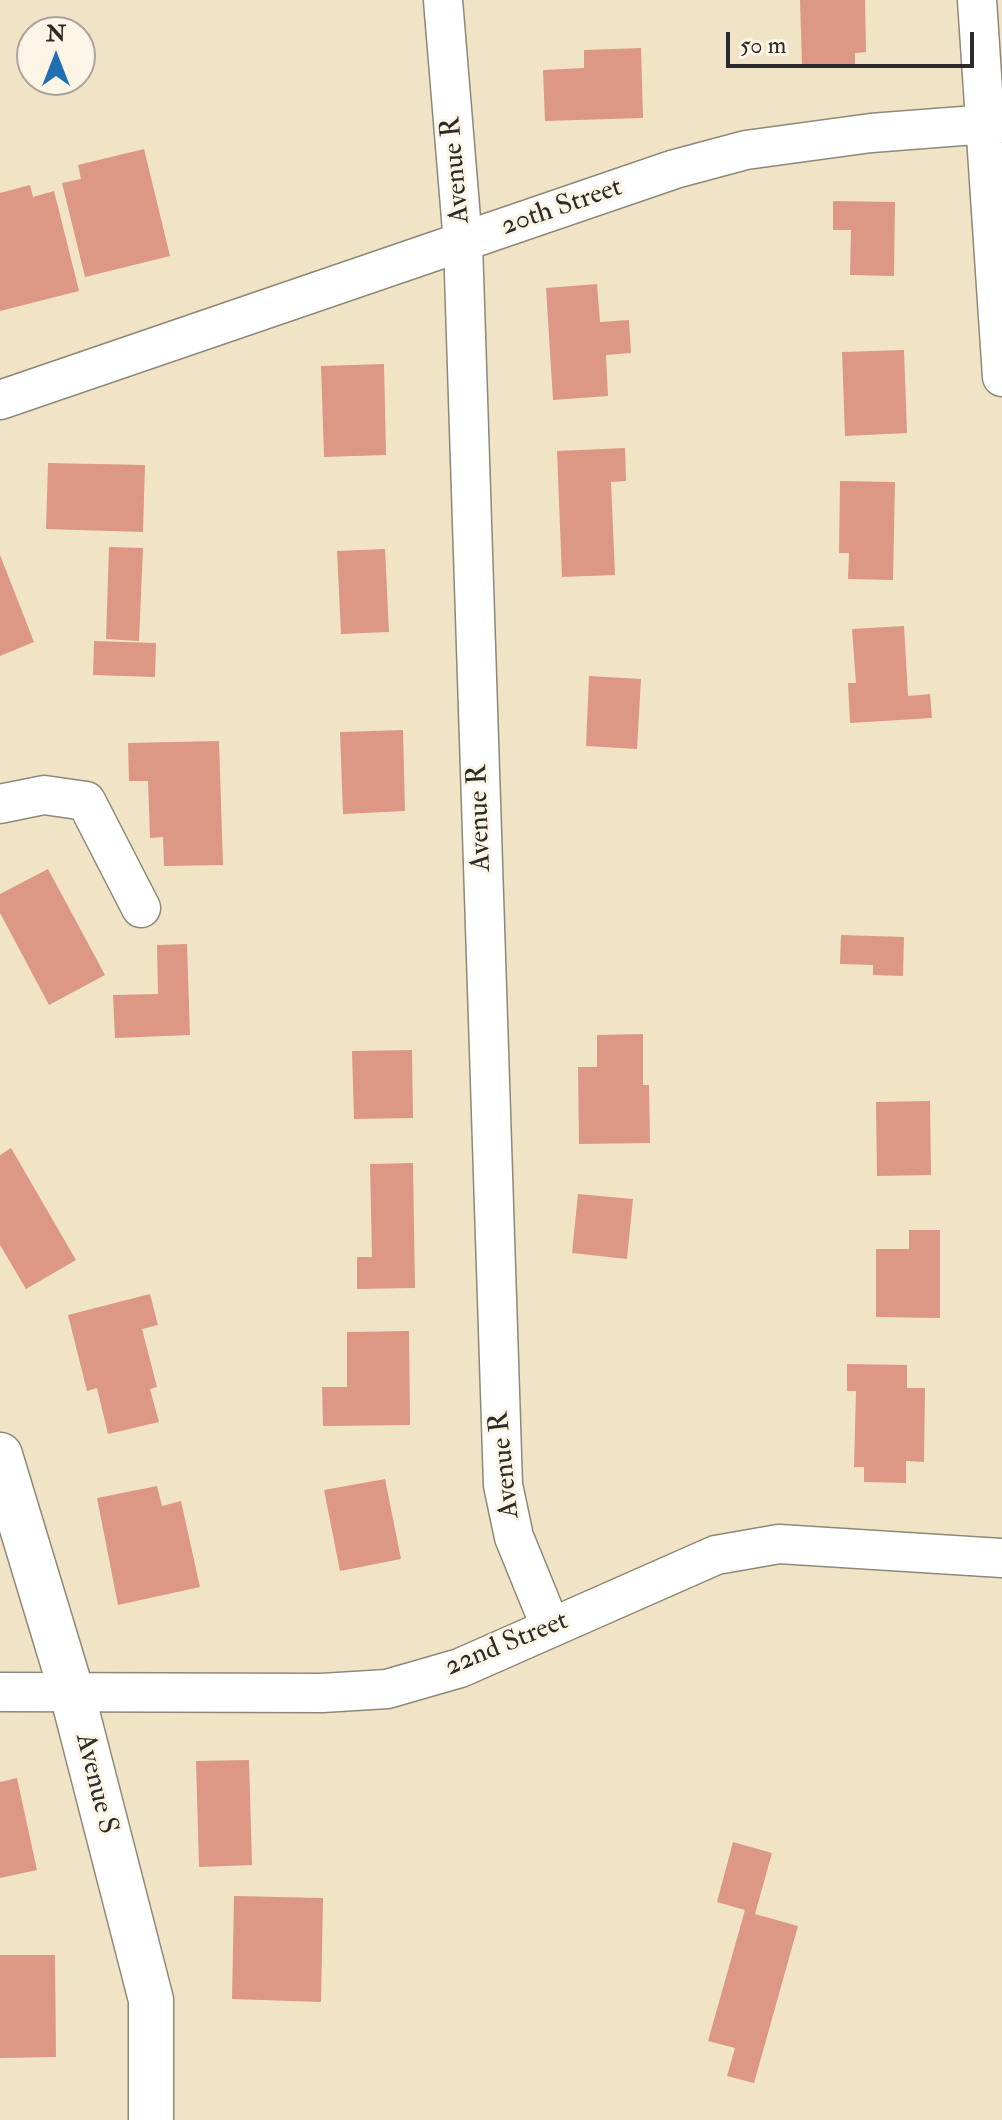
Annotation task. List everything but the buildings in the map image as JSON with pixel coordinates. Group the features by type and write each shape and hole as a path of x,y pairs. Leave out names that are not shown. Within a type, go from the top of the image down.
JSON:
{"street":[{"name":"Avenue R","path":"443,0 463,243 503,1485 514,1537 551,1628"},
{"path":"977,0 994,122 1002,377"},
{"name":"20th Street","path":"0,400 675,169 746,150 994,122"},
{"path":"0,804 44,795 86,801 141,908"},
{"name":"Avenue S","path":"0,1455 72,1693 151,2000 151,2120"},
{"name":"22nd Street","path":"0,1692 322,1693 387,1689 460,1668 716,1555 779,1544 1002,1558"}]}
